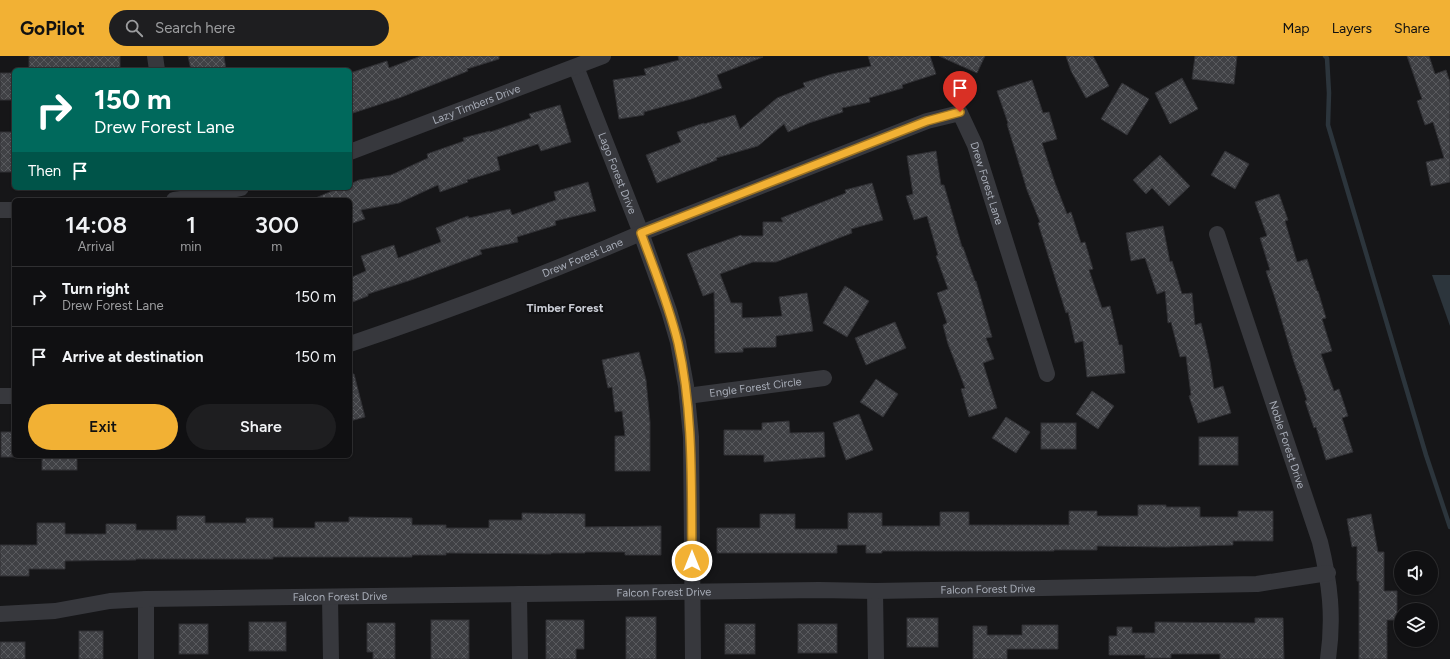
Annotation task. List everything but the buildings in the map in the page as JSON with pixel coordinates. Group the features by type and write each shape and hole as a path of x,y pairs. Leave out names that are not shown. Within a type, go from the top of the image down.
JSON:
{"street":[{"path":"155,56 156,68"},
{"name":"Lazy Timbers Drive","path":"352,151 603,56"},
{"name":"Lago Forest Drive","path":"576,67 641,233 669,311 678,342 687,396 691,437 693,659"},
{"name":"Drew Forest Lane","path":"352,343 421,320 927,121 960,112 975,145 1047,374"},
{"path":"183,195 208,195 232,190"},
{"path":"0,210 12,210"},
{"name":"Noble Forest Drive","path":"1217,234 1320,542 1328,573 1331,601 1331,630 1328,659"},
{"name":"Engle Forest Circle","path":"687,396 824,378"},
{"path":"0,396 12,396"},
{"name":"Falcon Forest Drive","path":"0,614 55,611 110,601 146,599 819,590 875,591 1257,584 1328,573"},
{"path":"875,591 876,659"},
{"path":"519,594 520,659"},
{"path":"330,597 331,659"},
{"path":"146,599 146,659"}],"shaded area":[{"path":"1432,275 1450,275 1450,326"}],"waterway":[{"path":"1325,56 1327,58 1329,93 1328,125 1426,455 1450,527"}],"district":[{"name":"Timber Forest","path":"565,308"}],"route":[{"path":"692,561 691,437 686,386 678,342 669,311 641,233 927,121 960,112"}]}
